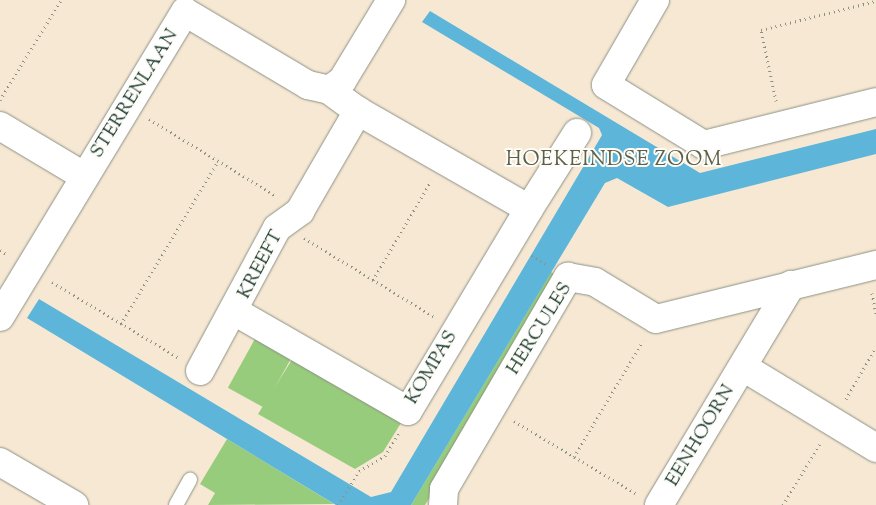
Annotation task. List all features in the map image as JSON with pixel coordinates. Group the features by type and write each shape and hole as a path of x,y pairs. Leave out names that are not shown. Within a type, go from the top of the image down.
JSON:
{"street":[{"path":"391,0 342,81 329,90 358,111 445,157 529,209"},
{"path":"654,0 606,85 704,145 876,102"},
{"name":"STERRENLAAN","path":"0,318 84,176 129,107 183,6 308,85 329,90"},
{"name":"KREEFT","path":"200,371 291,218 358,111"},
{"path":"0,126 84,176"},
{"name":"KOMPAS","path":"236,312 408,412 507,241 577,133"},
{"path":"656,319 791,286 873,275"},
{"name":"HERCULES","path":"444,505 444,488 568,277 595,282 656,319"},
{"name":"EENHOORN","path":"653,503 743,367 791,286"},
{"name":"EENHOORN","path":"743,367 876,448"},
{"path":"0,462 74,505"}],"lane":[{"path":"176,505 190,480"}],"path":[{"path":"0,101 61,0"},
{"path":"781,126 761,30 876,1"},
{"path":"129,107 218,161 373,280 455,330"},
{"path":"373,280 445,157"},
{"path":"121,324 218,161"},
{"path":"507,241 568,277"},
{"path":"30,268 200,371"},
{"path":"873,275 876,314"},
{"path":"574,457 656,319"},
{"path":"492,408 653,503"},
{"path":"338,505 359,471 385,456 408,412"}],"green space":[{"path":"551,272 561,278 425,505 411,505"},
{"path":"256,337 292,357 264,408 228,388"},
{"path":"293,358 401,423 383,452 355,469 258,414"},
{"path":"227,439 334,504 208,505 215,493 200,484"}],"water":[{"path":"430,11 700,173 876,129 876,154 668,207 617,178 605,183 411,505 336,505 27,318 39,299 371,497 391,492 602,135 599,128 422,22"}],"district":[{"name":"HOEKEINDSE ZOOM","path":"614,160"}]}
